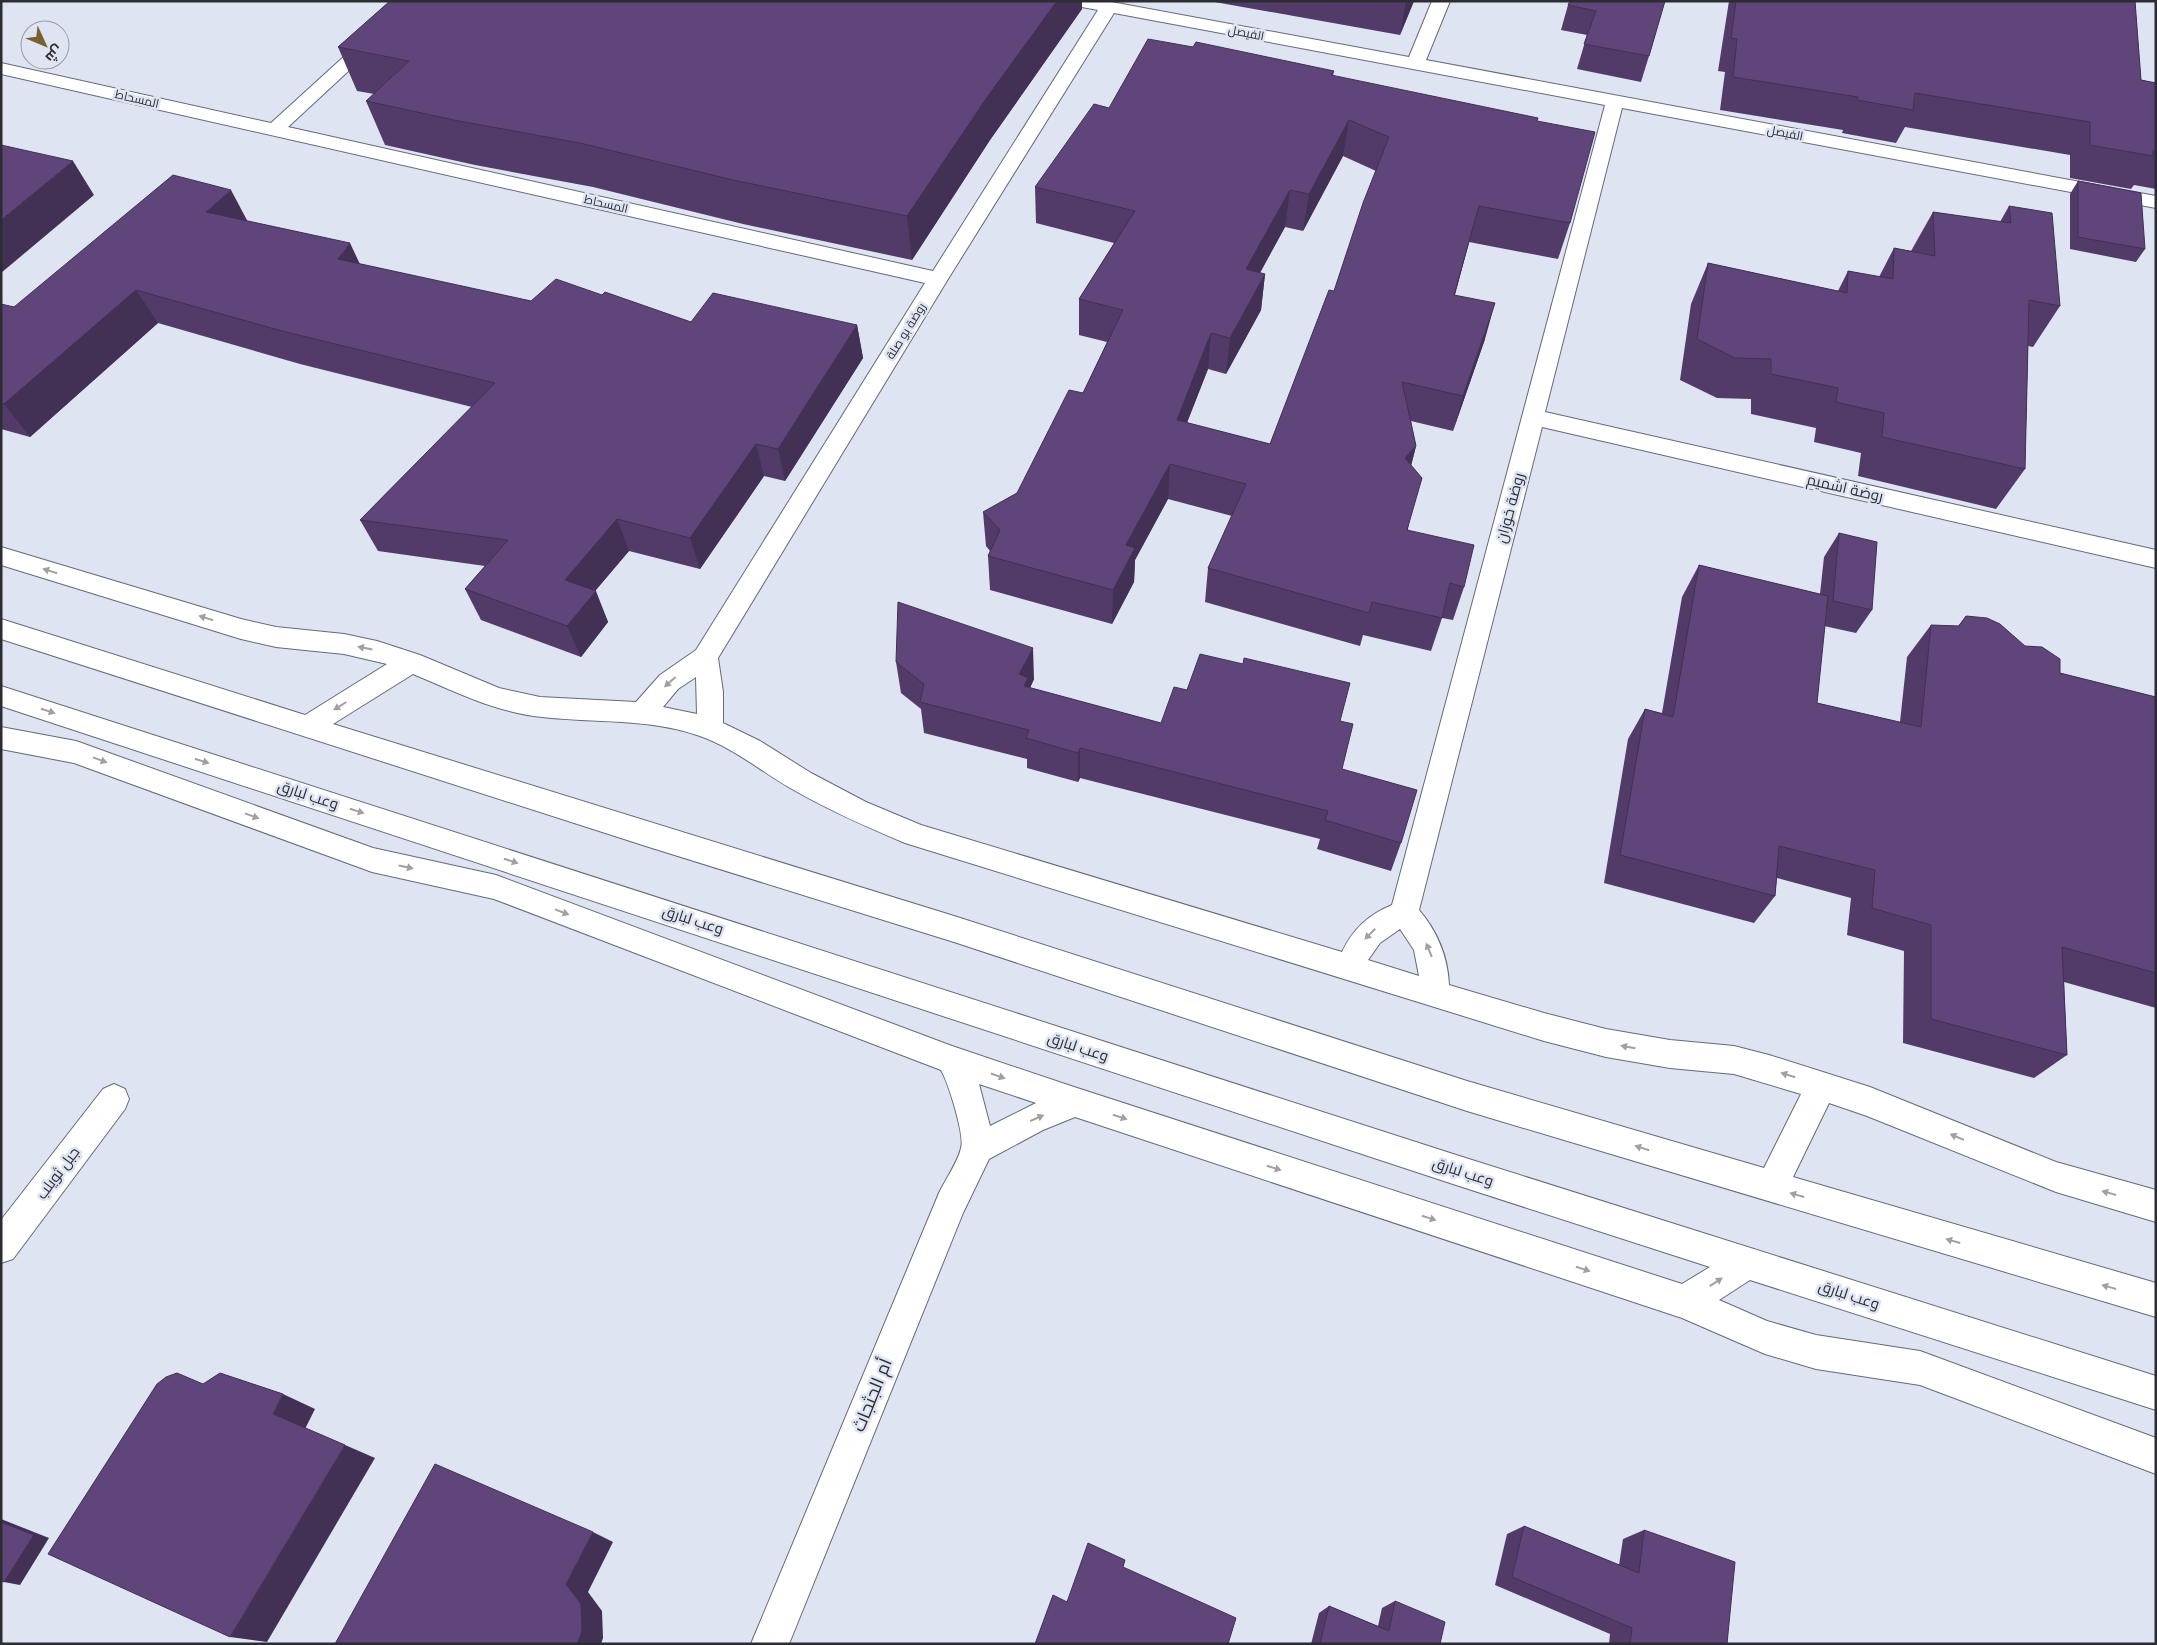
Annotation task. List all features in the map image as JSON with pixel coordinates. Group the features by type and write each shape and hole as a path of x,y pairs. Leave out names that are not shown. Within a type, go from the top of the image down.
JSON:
{"street":[{"path":"274,130 415,1"},
{"name":"الفيصل","path":"1077,1 2156,202"},
{"path":"1415,64 1441,1"},
{"name":"روضة بو صلة","path":"705,657 938,279 1109,7"},
{"name":"المسحاط","path":"1,68 938,279"},
{"name":"روضة خوزان","path":"1404,913 1615,101"},
{"name":"روضة اشميم","path":"1534,417 2156,559"},
{"path":"1,556 241,629 311,642 353,646 377,651 412,662 495,697 540,707 642,713 708,728 751,749 801,781 856,810 915,835 1544,1027 1606,1043 1670,1054 1734,1060 1822,1085 1919,1120 2047,1174 2156,1206"},
{"path":"1,629 652,836 954,929 1467,1096 2156,1300"},
{"path":"642,713 669,682 705,657 711,712 708,728"},
{"path":"308,726 412,662"},
{"name":"وعب لبارق","path":"1,696 1443,1166 2156,1392"},
{"path":"1,738 76,752 372,860 496,887 952,1060 1074,1102 1685,1302 1765,1337 1816,1352 1920,1368 2156,1456"},
{"path":"273,784 330,844"},
{"path":"1350,968 1357,950 1369,933 1385,921 1404,913 1419,931 1430,951 1435,972 1435,994"},
{"path":"952,1060 962,1077 978,1148 1032,1120 1074,1102"},
{"path":"1771,1187 1822,1085"},
{"name":"جبل ثويلب","path":"1,1247 114,1099"},
{"name":"أم الجثجاث","path":"770,1644 950,1204 978,1148"},
{"path":"1685,1302 1746,1263"}],"building":[{"path":"390,1 1057,1 988,96 907,216 733,180 580,143 459,121 366,101 409,61 338,47"},
{"path":"1570,1 1665,1 1649,56 1584,44 1596,11 1568,5"},
{"path":"1736,1 2135,1 2141,80 2156,83 2156,151 2153,151 2153,156 2090,145 2090,122 1915,93 1913,110 1857,100 1858,97 1733,77 1737,39 1731,38"},
{"path":"1148,39 1193,47 1196,42 1334,71 1331,75 1538,118 1537,121 1595,132 1570,223 1479,206 1454,295 1495,303 1463,396 1402,382 1416,446 1405,458 1422,478 1407,530 1474,545 1464,587 1450,583 1442,618 1372,602 1369,613 1208,568 1246,484 1170,464 1126,545 1135,548 1113,590 988,556 1000,530 983,512 1017,493 1069,390 1083,393 1123,310 1079,299 1135,211 1035,187 1094,104 1109,108","holes":["1349,120 1389,137 1363,203 1334,291 1329,290 1270,444 1177,420 1211,333 1230,338 1265,274 1246,269 1290,190 1309,194"]},
{"path":"1,145 73,161 1,220"},
{"path":"173,175 231,190 206,212 350,243 338,259 531,301 556,279 602,295 605,292 691,322 713,293 857,325 778,449 756,444 690,538 617,519 565,580 596,591 567,626 465,589 508,540 360,520 495,383 282,331 136,290 4,404 1,403 1,304 14,307"},
{"path":"2078,181 2141,193 2145,249 2078,237"},
{"path":"2009,206 2052,213 2060,306 2029,300 2025,469 1882,437 1884,413 1836,402 1838,388 1771,374 1771,359 1735,358 1697,339 1708,263 1847,293 1848,271 1893,279 1894,248 1935,256 1933,212 2011,223"},
{"path":"1839,533 1877,542 1872,610 1833,601"},
{"path":"1699,565 1828,596 1817,703 1921,727 1931,625 1959,626 1966,616 1987,618 2000,624 2025,646 2042,647 2060,659 2060,673 2156,697 2156,973 2062,947 2067,1055 1931,1019 1931,925 1872,908 1875,870 1779,846 1775,896 1620,855 1645,709 1673,717"},
{"path":"898,602 1033,648 1019,674 1028,678 1024,686 1161,723 1174,687 1187,690 1200,654 1243,664 1244,658 1350,683 1340,721 1353,724 1342,769 1417,790 1401,843 1325,820 1328,811 1080,748 1078,753 1026,738 1029,730 920,702 924,684 896,662"},
{"path":"177,1373 203,1384 220,1373 283,1394 273,1414 345,1445 230,1637 48,1554 157,1384 166,1377"},
{"path":"435,1464 593,1532 566,1584 581,1604 582,1632 577,1644 335,1644"},
{"path":"1,1522 34,1535 4,1582 1,1581"},
{"path":"1524,1526 1639,1573 1644,1530 1735,1562 1727,1644 1630,1644 1632,1628 1512,1577"},
{"path":"1088,1543 1125,1560 1123,1567 1236,1618 1228,1644 1035,1644 1053,1595 1067,1602"},
{"path":"1395,1601 1445,1622 1440,1644 1320,1644 1329,1606 1389,1631"}]}
